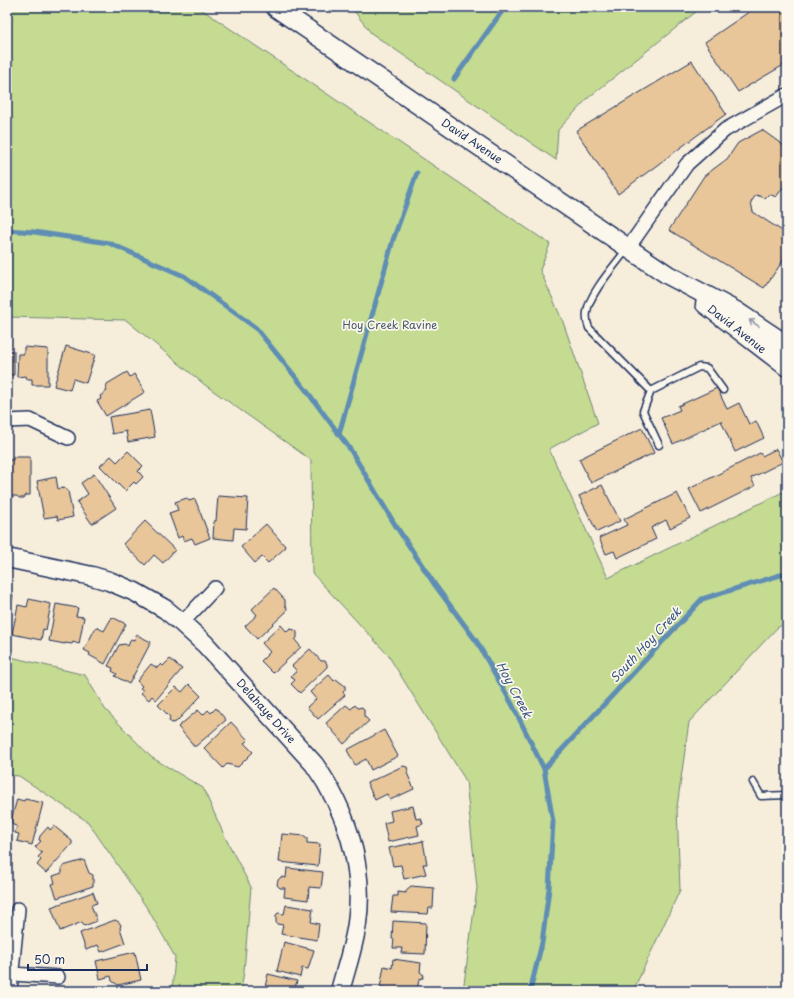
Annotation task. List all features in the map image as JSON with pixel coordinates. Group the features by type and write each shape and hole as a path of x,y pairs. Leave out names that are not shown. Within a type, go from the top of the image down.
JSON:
{"main road":[{"name":"David Avenue","path":"275,7 668,275 787,367"},
{"name":"David Avenue","path":"668,275 736,311 787,345"},
{"name":"Delahaye Drive","path":"7,558 92,576 109,581 151,600 182,623 217,657 314,764 328,785 341,812 352,843 358,877 355,933 340,991"}],"street":[{"path":"628,248 687,164 725,130 785,100"},
{"path":"7,421 30,420 68,438"},
{"path":"182,623 215,588"},
{"path":"10,991 18,909"},
{"path":"12,974 58,976"}],"lane":[{"path":"628,248 591,298 586,312 586,320 589,328 652,391"},
{"path":"659,445 643,411 652,391 699,367 707,368 723,390"},
{"path":"753,782 761,796 787,795"}],"green space":[{"name":"Hoy Creek Ravine","path":"7,7 198,7 550,244 540,270 563,322 598,423 549,449 608,578 787,490 787,622 777,628 689,722 677,807 680,890 633,991 463,991 477,888 466,781 388,655 312,573 311,460 205,385 126,320 7,317"},
{"path":"351,7 702,7 588,98 558,130 556,160 371,33"},
{"path":"7,656 85,675 105,709 151,757 203,788 225,837 251,887 241,991 172,991 175,957 149,911 88,822 19,776 7,775"}],"building":[{"path":"756,7 787,7 787,63 738,92 705,42"},
{"path":"692,61 726,114 618,194 576,131"},
{"path":"762,130 787,148 787,182 776,197 769,194 765,198 756,195 751,202 753,212 787,234 787,255 764,288 669,230 704,176 727,159 738,143"},
{"path":"66,346 95,355 86,383 73,379 70,390 54,386"},
{"path":"24,347 48,349 48,385 32,385 32,379 27,379 26,376 17,377 18,354 24,354"},
{"path":"7,351 14,351 14,375 7,375"},
{"path":"127,372 130,377 134,374 145,392 106,416 97,401 101,399 100,396 107,391 107,384"},
{"path":"717,388 727,409 739,403 749,424 756,421 764,438 735,452 721,421 673,444 661,418 680,410 678,406"},
{"path":"150,410 155,437 128,442 126,431 112,434 109,417"},
{"path":"642,428 654,453 591,483 579,459"},
{"path":"776,449 783,462 751,478 755,486 701,513 689,489 760,453 762,456"},
{"path":"128,451 143,466 138,471 143,477 136,484 134,482 125,491 100,466 111,456 117,462"},
{"path":"13,457 30,457 30,495 26,495 24,498 7,496 7,460 13,460"},
{"path":"94,474 116,508 92,524 77,502 88,494 81,483"},
{"path":"56,477 58,489 64,488 68,491 73,517 58,520 57,516 44,518 37,481"},
{"path":"602,485 620,521 597,532 579,496"},
{"path":"677,493 690,518 670,528 666,520 651,528 656,539 617,558 614,551 606,554 599,538 627,525 624,519"},
{"path":"218,496 248,498 246,529 234,528 233,540 213,538"},
{"path":"187,498 189,501 195,499 210,538 195,544 192,538 184,541 182,536 178,538 169,513 178,510 175,502"},
{"path":"145,521 175,550 163,563 154,555 145,565 123,544"},
{"path":"266,524 286,547 268,563 262,557 255,563 241,547"},
{"path":"274,588 285,600 285,605 287,608 286,612 257,639 245,626 257,615 252,609"},
{"path":"7,594 13,595 7,626"},
{"path":"29,599 51,604 46,630 43,629 41,640 12,634 18,605 27,607"},
{"path":"56,604 78,608 76,616 84,617 79,644 73,642 72,644 65,644 49,641"},
{"path":"112,617 126,624 105,664 89,655 90,653 84,650 96,627 104,631"},
{"path":"281,625 287,632 290,629 297,632 297,638 295,640 301,647 273,673 261,661 270,652 262,643"},
{"path":"137,635 151,642 129,684 115,676 117,674 112,671 113,668 108,666 119,645 125,644 128,646 131,639 134,640"},
{"path":"310,649 321,661 325,661 327,667 300,693 291,684 295,680 291,676 297,671 292,666"},
{"path":"170,659 182,669 156,700 152,696 149,700 141,693 143,690 140,688 142,686 137,681 151,664 157,668 161,664 163,666"},
{"path":"329,675 334,681 336,679 345,686 345,690 343,692 345,695 318,719 307,707 316,699 310,692"},
{"path":"189,684 201,696 176,722 172,723 169,721 170,717 158,705 176,687 182,692"},
{"path":"346,705 351,709 355,705 358,708 362,707 364,710 364,716 369,721 344,744 326,723"},
{"path":"216,708 226,720 196,746 193,746 178,727 198,710 203,715 208,710 211,713"},
{"path":"231,722 248,740 244,743 253,752 238,767 227,764 223,768 204,748"},
{"path":"384,730 398,756 371,770 366,759 355,765 347,750"},
{"path":"403,766 407,767 407,773 414,789 390,800 387,794 375,800 367,783"},
{"path":"17,799 24,801 25,799 43,803 32,845 17,841 19,834 15,833 17,826 13,825 11,821"},
{"path":"413,806 416,819 421,818 423,824 417,826 419,835 388,842 384,823 392,821 390,811"},
{"path":"54,826 72,841 72,844 46,873 37,865 41,860 38,857 42,853 35,847 41,841 39,840 40,836 48,827 50,830"},
{"path":"282,834 305,836 305,838 307,838 307,843 320,844 318,866 279,862"},
{"path":"423,841 427,864 423,864 426,874 404,879 401,865 393,866 389,848"},
{"path":"84,860 89,873 93,875 93,886 57,898 52,884 55,883 53,876 62,873 63,866"},
{"path":"287,868 323,872 321,888 309,887 308,900 284,897 285,888 280,888 277,885 278,880 281,877 286,878"},
{"path":"411,886 434,888 433,908 429,908 428,914 391,912 393,896 398,896 398,892 406,893 406,890"},
{"path":"93,892 97,903 91,905 97,921 84,926 82,922 60,931 51,907"},
{"path":"286,905 313,909 311,922 319,924 317,940 281,934 283,925 277,924 276,915 278,913 284,914"},
{"path":"115,920 121,925 120,928 125,943 101,952 98,945 86,950 80,933"},
{"path":"393,921 426,923 425,954 401,953 402,948 393,948"},
{"path":"284,942 314,950 308,969 302,968 300,977 277,971"},
{"path":"135,952 141,980 118,985 112,981 111,976 100,979 96,961"},
{"path":"393,959 421,963 420,972 424,975 423,978 419,979 417,991 401,991 380,988 384,966 392,968"},
{"path":"268,974 297,981 294,991 264,991"}],"waterway":[{"path":"454,79 505,7"},
{"path":"339,434 393,240 417,173"},
{"name":"Hoy Creek","path":"7,230 34,232 109,243 184,276 256,328 306,390 350,449 394,523 435,585 477,642 512,704 544,769 553,822 549,889 542,943 530,991"},
{"name":"South Hoy Creek","path":"544,769 702,599 787,573"}]}
